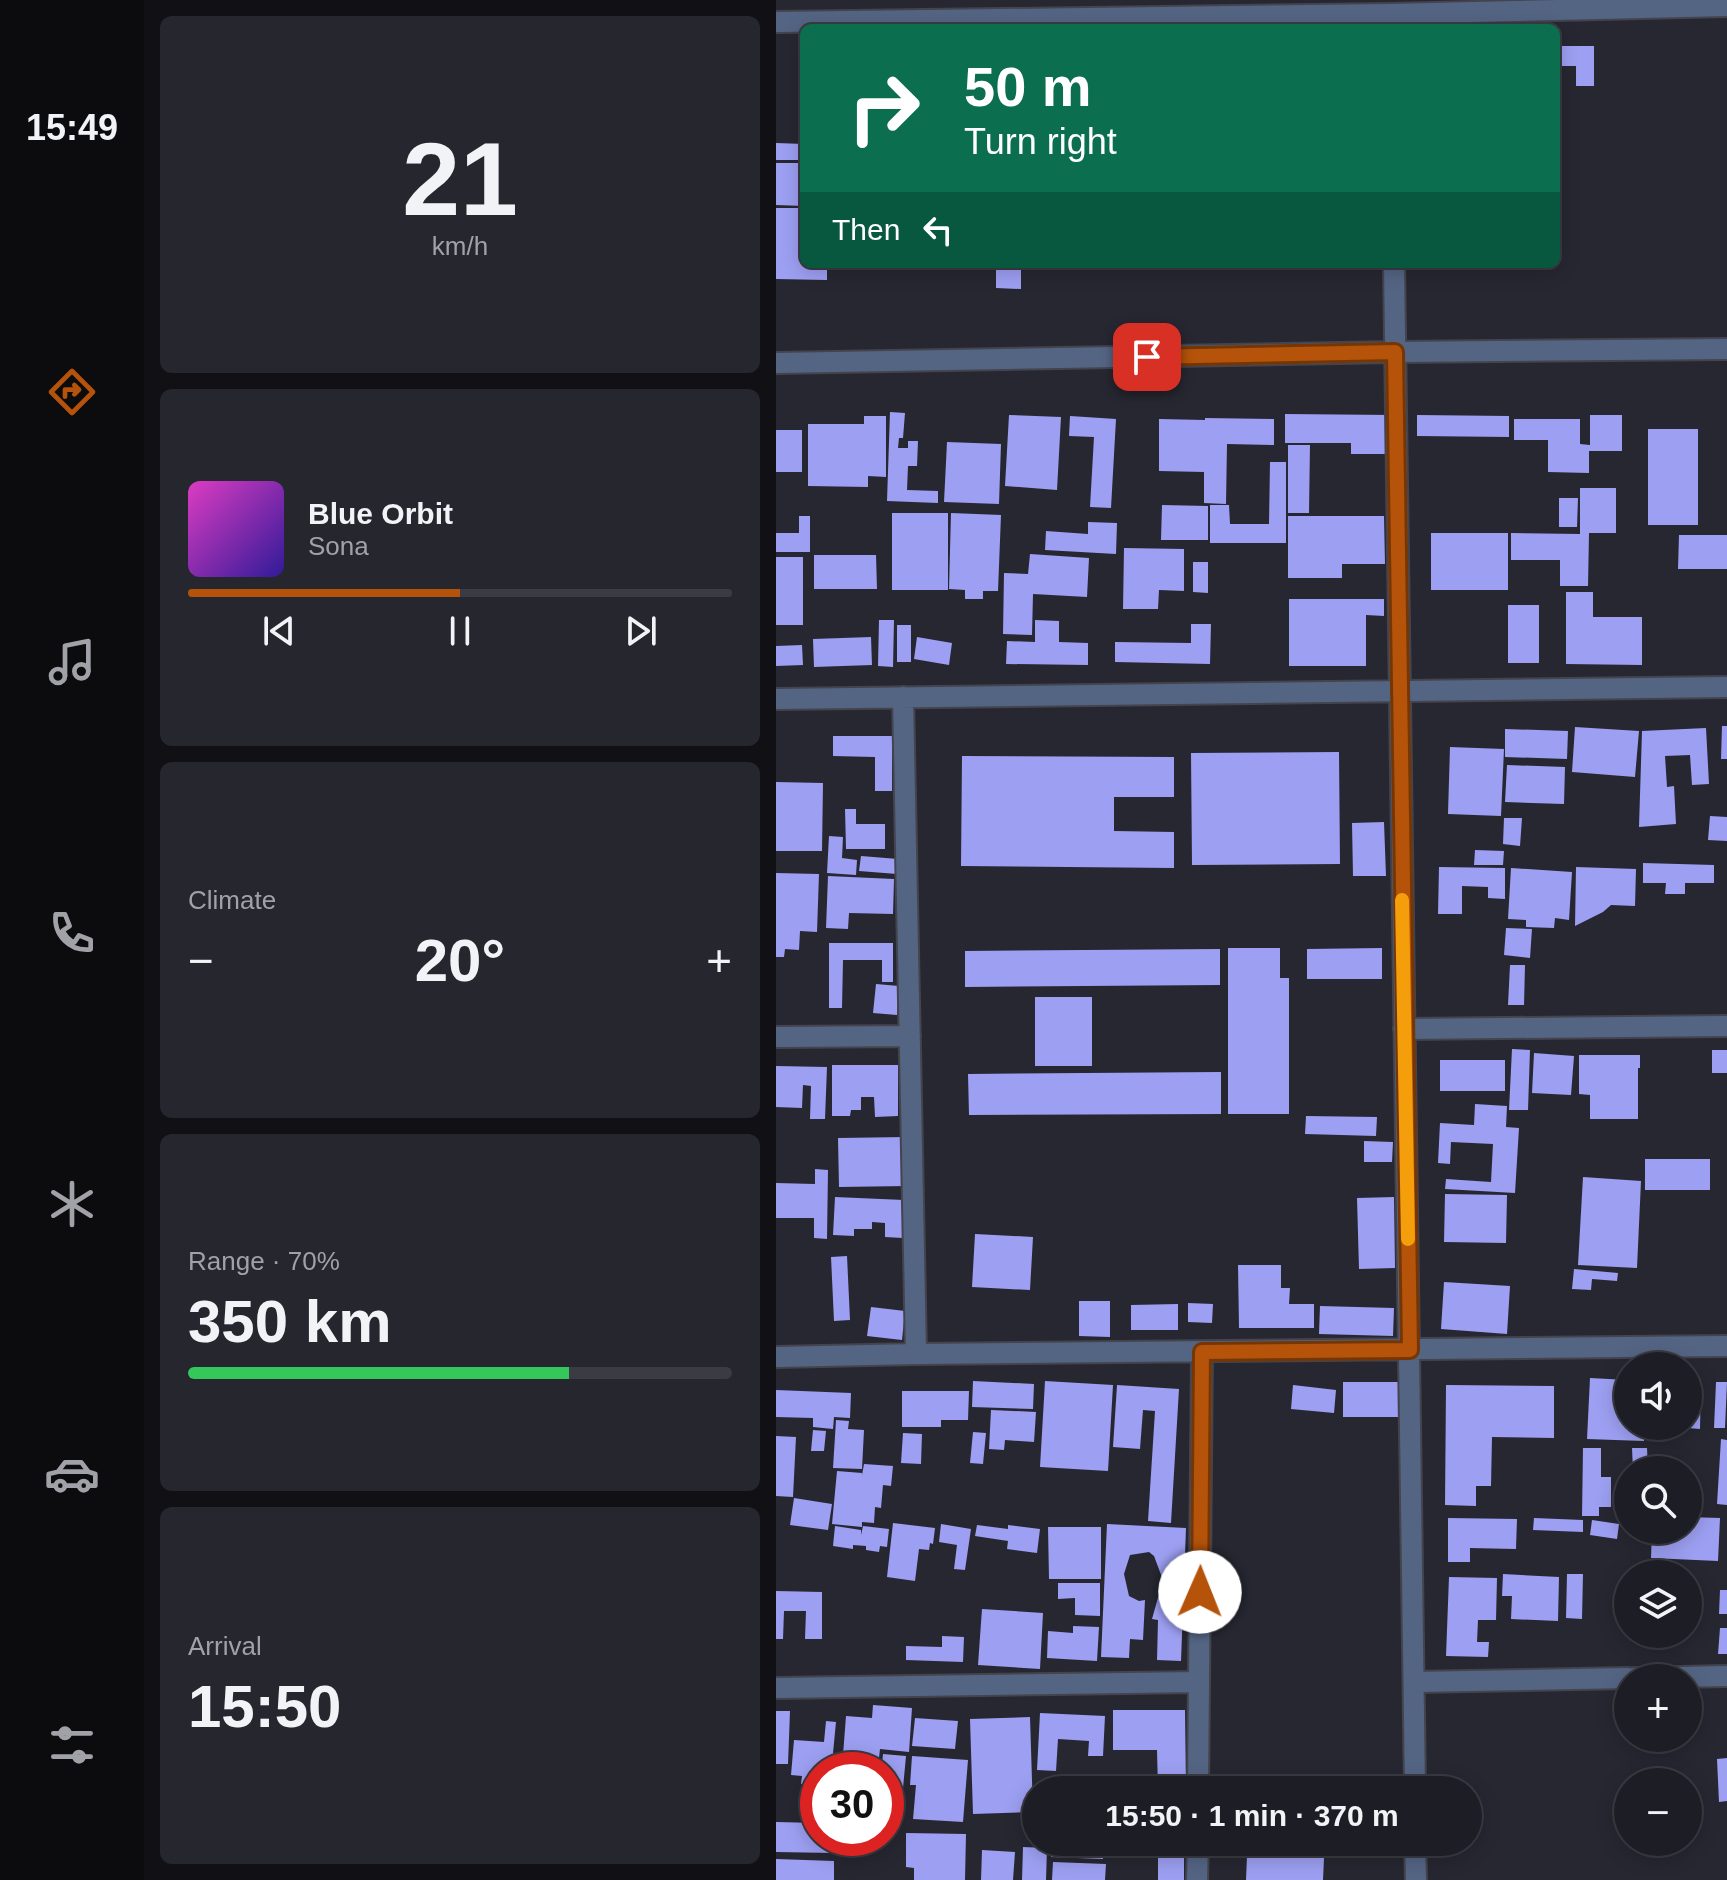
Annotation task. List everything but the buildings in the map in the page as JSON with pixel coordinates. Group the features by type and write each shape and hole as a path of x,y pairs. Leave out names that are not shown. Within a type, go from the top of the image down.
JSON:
{"street":[{"path":"776,22 967,10 1391,21 1727,6"},
{"path":"1394,268 1415,1776"},
{"path":"776,363 1727,349"},
{"path":"776,699 1727,687"},
{"path":"903,697 916,1354"},
{"path":"1404,1029 1727,1026"},
{"path":"776,1037 910,1036"},
{"path":"776,1357 1727,1346"},
{"path":"1198,1776 1202,1352"},
{"path":"1702,1677 1727,1676"},
{"path":"1414,1682 1614,1678"},
{"path":"776,1688 1199,1682"},
{"path":"1197,1880 1198,1856"},
{"path":"1415,1856 1416,1880"}],"slow traffic":[{"path":"1402,900 1408,1239"}],"route":[{"path":"1147,357 1395,352 1410,1350 1202,1352 1200,1592"}]}
